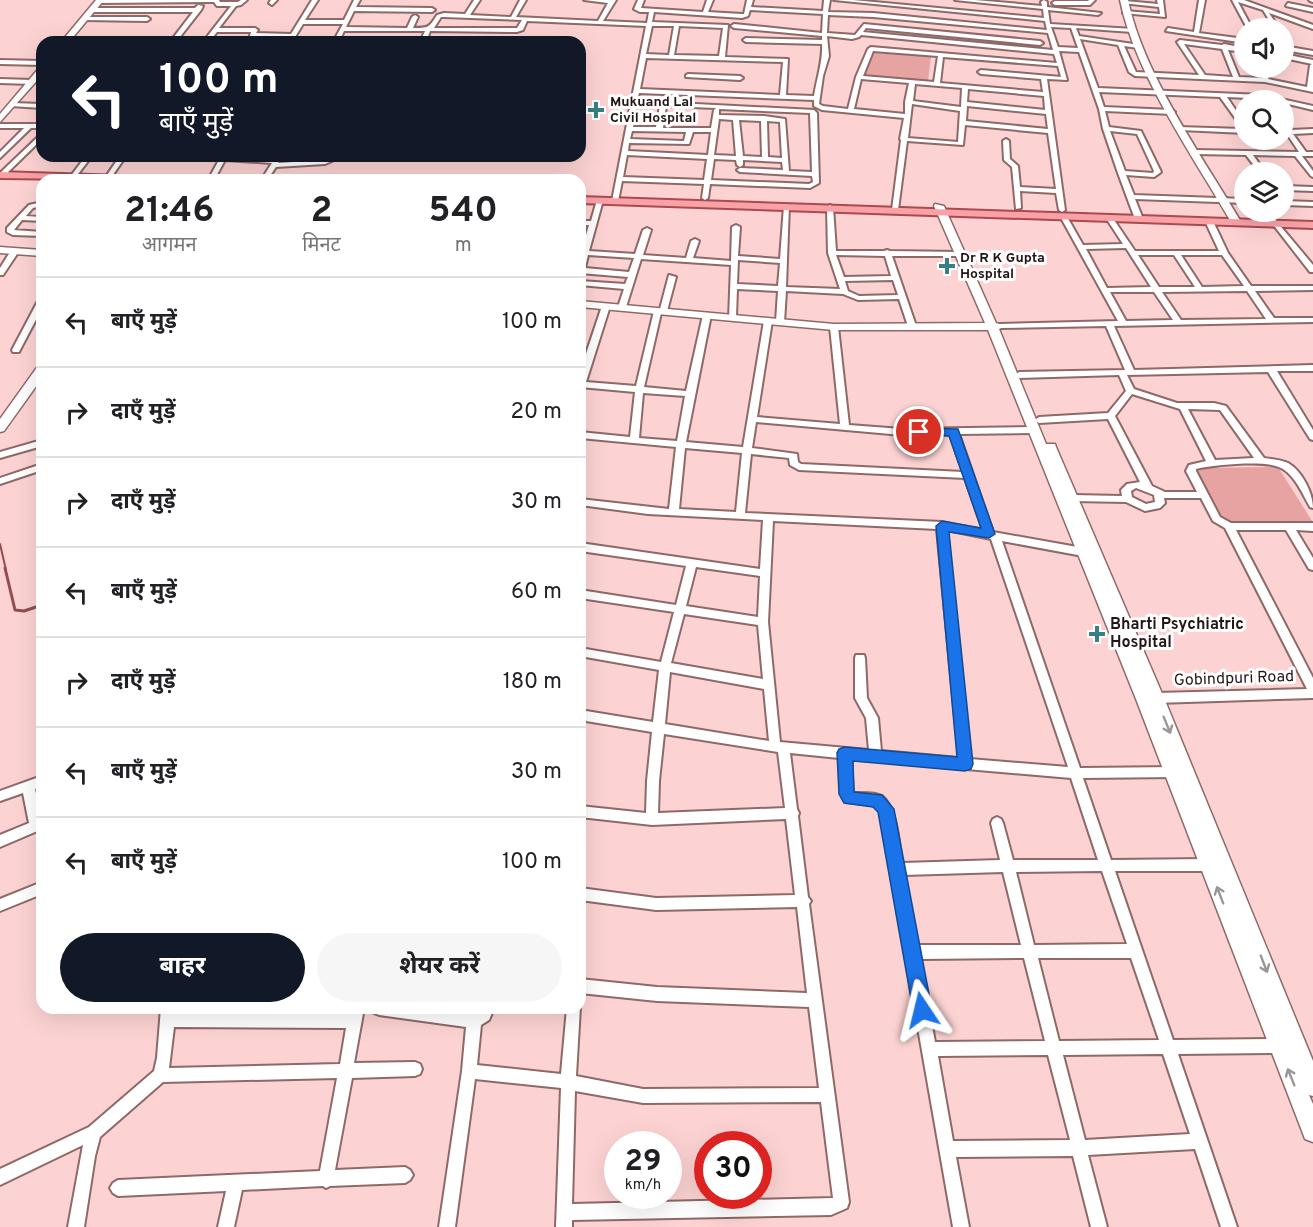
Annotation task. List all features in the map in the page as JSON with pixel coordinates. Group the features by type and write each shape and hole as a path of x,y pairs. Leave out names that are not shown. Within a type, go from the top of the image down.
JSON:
{"main road":[{"path":"70,36 100,0"},
{"path":"1124,1 1126,13 1150,75 1234,219"},
{"path":"0,119 12,102 36,77"},
{"path":"1,177 36,177"},
{"path":"1,177 36,180"},
{"path":"586,195 787,206 895,207"},
{"path":"586,200 705,198 1234,219"},
{"path":"945,209 1018,208 1110,218 1137,216 1209,221 1234,219"},
{"path":"945,209 959,254 1019,375 1083,552 1144,699 1178,772 1313,1086"},
{"path":"945,209 1036,425 1073,498 1156,698 1208,865 1313,1131"},
{"path":"1294,219 1313,219"},
{"path":"1288,222 1313,225"},
{"path":"0,250 36,253"},
{"path":"586,304 834,327 996,326"},
{"path":"1,426 36,377"}],"street":[{"path":"100,0 204,0 235,4"},
{"path":"178,36 204,0"},
{"path":"210,36 235,4 244,0"},
{"path":"215,30 255,30 252,35 293,36 315,0"},
{"path":"339,36 357,0"},
{"path":"388,9 392,0"},
{"path":"466,30 469,15 477,0"},
{"path":"513,17 523,0"},
{"path":"587,0 613,1 600,22"},
{"path":"641,0 637,9 745,15 750,0"},
{"path":"669,10 672,0"},
{"path":"705,13 710,0"},
{"path":"827,0 824,34 826,56 816,105 819,108 906,116"},
{"path":"837,0 884,2 1049,26"},
{"path":"958,0 1043,3 1090,3 1092,0"},
{"path":"1196,34 1202,0"},
{"path":"1237,0 1313,27"},
{"path":"1237,0 1245,18"},
{"path":"1124,1 1160,3 1161,16 1126,13"},
{"path":"860,33 884,2"},
{"path":"1281,17 1288,2 1313,10"},
{"path":"1043,3 1098,13"},
{"path":"981,72 1065,79 1043,3"},
{"path":"748,8 1132,30"},
{"path":"353,9 432,10"},
{"path":"92,10 198,10"},
{"path":"615,198 652,11"},
{"path":"1265,11 1270,18"},
{"path":"426,36 441,15 502,16 651,25 726,26 722,58"},
{"path":"498,30 502,16"},
{"path":"410,28 415,17"},
{"path":"343,29 381,25 428,30 521,29 526,18"},
{"path":"84,19 147,19"},
{"path":"302,22 347,22"},
{"path":"670,57 677,25"},
{"path":"734,26 852,37 875,41 874,48"},
{"path":"864,26 1040,43"},
{"path":"746,59 746,40 752,27"},
{"path":"1073,27 1137,216"},
{"path":"1168,30 1234,39"},
{"path":"852,37 860,33 1056,51 1082,50"},
{"path":"1077,37 1138,46"},
{"path":"746,40 825,42"},
{"path":"1202,76 1180,42 1234,48"},
{"path":"1121,45 1132,72 1150,75 1234,78"},
{"path":"1224,46 1234,73"},
{"path":"850,111 859,77 870,50 874,48 1060,65"},
{"path":"1294,48 1313,53"},
{"path":"937,84 941,54"},
{"path":"644,56 786,60 783,97"},
{"path":"979,88 983,59"},
{"path":"1248,78 1311,90 1313,67 1294,60"},
{"path":"0,62 36,63"},
{"path":"739,95 740,69"},
{"path":"688,76 740,78"},
{"path":"859,77 1046,94"},
{"path":"1044,77 1063,213 1123,323"},
{"path":"1248,78 1257,90"},
{"path":"0,81 32,81"},
{"path":"895,207 912,82"},
{"path":"903,139 961,144 965,87"},
{"path":"1095,90 1234,96"},
{"path":"637,91 816,98"},
{"path":"705,198 713,130 717,117 717,95"},
{"path":"1222,95 1234,113"},
{"path":"12,102 36,105"},
{"path":"908,102 1048,112"},
{"path":"619,179 810,186 816,183 814,113 812,111 635,103"},
{"path":"659,130 663,104"},
{"path":"1294,105 1313,108"},
{"path":"1102,109 1172,112"},
{"path":"717,117 764,118 785,122 786,171"},
{"path":"736,117 740,183"},
{"path":"764,118 765,159"},
{"path":"963,123 1051,130"},
{"path":"0,126 36,126"},
{"path":"0,156 29,126"},
{"path":"1181,128 1234,129"},
{"path":"629,129 713,130"},
{"path":"1106,129 1139,132 1158,172 1154,175 1121,173"},
{"path":"627,141 687,143 690,130"},
{"path":"1294,132 1313,131"},
{"path":"1,177 36,141"},
{"path":"1006,141 1007,160 1016,166 1018,208"},
{"path":"1294,144 1313,175"},
{"path":"1195,152 1313,154"},
{"path":"624,153 786,160"},
{"path":"1248,153 1255,162"},
{"path":"75,174 84,162"},
{"path":"740,170 816,174"},
{"path":"1294,188 1313,189"},
{"path":"1017,189 1060,190"},
{"path":"1130,197 1234,201"},
{"path":"586,256 600,200"},
{"path":"1294,203 1313,204"},
{"path":"36,205 31,206 10,232 36,234"},
{"path":"740,515 752,419 781,288 787,206"},
{"path":"830,207 832,253 844,292"},
{"path":"20,218 36,219"},
{"path":"1110,218 1178,322"},
{"path":"1209,221 1224,253 1272,321"},
{"path":"1274,222 1313,270"},
{"path":"586,223 594,223"},
{"path":"732,317 736,227"},
{"path":"622,308 647,230"},
{"path":"689,260 695,241"},
{"path":"1081,247 1176,253 1224,253"},
{"path":"0,273 15,251"},
{"path":"886,252 912,326"},
{"path":"587,253 689,260 783,261"},
{"path":"832,253 959,254"},
{"path":"1176,253 1200,289"},
{"path":"586,271 632,275"},
{"path":"634,440 639,390 672,277"},
{"path":"841,279 896,278"},
{"path":"586,284 628,287"},
{"path":"733,286 844,292 858,298 902,297"},
{"path":"1105,290 1313,288"},
{"path":"586,368 606,306"},
{"path":"15,350 36,312"},
{"path":"674,512 680,444 688,394 707,315"},
{"path":"996,326 1313,320"},
{"path":"752,419 902,432 954,432 1111,416 1130,391 1126,371 1109,324"},
{"path":"834,327 845,427"},
{"path":"1019,375 1313,368"},
{"path":"1271,369 1313,437"},
{"path":"586,385 688,394"},
{"path":"1130,391 1183,407 1223,408 1261,461"},
{"path":"1183,407 1212,463"},
{"path":"1111,416 1147,486 1158,494 1203,495"},
{"path":"954,432 1077,773 1229,1227"},
{"path":"586,436 792,455 794,465 799,467 969,475"},
{"path":"0,455 36,445"},
{"path":"1313,505 1310,495 1286,466 1261,461 1212,463 1192,467 1191,471 1216,519 1229,526 1313,527"},
{"path":"0,481 36,469"},
{"path":"1127,499 1126,490 1129,487 1147,486"},
{"path":"1073,498 1127,499 1138,506 1151,508 1160,502 1158,494"},
{"path":"586,503 674,512 942,526 1083,552"},
{"path":"574,1014 568,1082 564,1220 837,1206 841,1203 793,813 769,684 763,622 768,516"},
{"path":"942,526 965,764"},
{"path":"1229,526 1313,691"},
{"path":"1289,527 1313,566"},
{"path":"586,548 765,573"},
{"path":"652,819 658,729 666,666 692,563"},
{"path":"586,595 763,622"},
{"path":"586,653 769,684"},
{"path":"860,658 861,698 872,718 876,757"},
{"name":"Gobindpuri Road","path":"1156,698 1313,691"},
{"path":"586,716 779,747 876,757 1077,773 1178,772"},
{"path":"844,753 847,794 856,800 877,800 886,809 960,1227"},
{"path":"0,796 36,783"},
{"path":"28,786 36,814"},
{"path":"586,812 652,819 793,813"},
{"path":"997,823 1099,1227"},
{"path":"0,840 36,825"},
{"path":"898,869 1208,865"},
{"path":"0,905 36,890"},
{"path":"586,895 656,904 804,901"},
{"path":"912,952 1135,951"},
{"path":"586,987 657,994 815,1000"},
{"path":"160,1075 168,1014 355,1015 326,1180"},
{"path":"423,1014 474,1021 485,1014"},
{"path":"447,1227 474,1021"},
{"path":"929,1049 1279,1046"},
{"path":"0,1177 94,1132 160,1075 415,1069"},
{"path":"469,1071 568,1082 622,1093 670,1098 827,1095"},
{"path":"76,1227 87,1156 94,1132"},
{"path":"947,1149 1078,1148 1200,1141"},
{"path":"118,1188 405,1175"},
{"path":"226,1227 236,1183"}],"shaded area":[{"path":"873,50 931,57 928,81 862,75"},
{"path":"1278,467 1312,521 1224,523 1194,468"}],"waterway":[{"path":"0,544 6,570"},
{"path":"5,568 15,610 24,611 36,607"}],"place":[{"name":"Mukuand Lal Civil Hospital","path":"596,110"},
{"name":"Dr R K Gupta Hospital","path":"947,266"},
{"name":"Bharti Psychiatric Hospital","path":"1097,634"}],"route":[{"path":"919,432 954,432 989,534 942,526 965,764 844,753 847,794 850,798 877,800 886,809 922,1010"}]}
